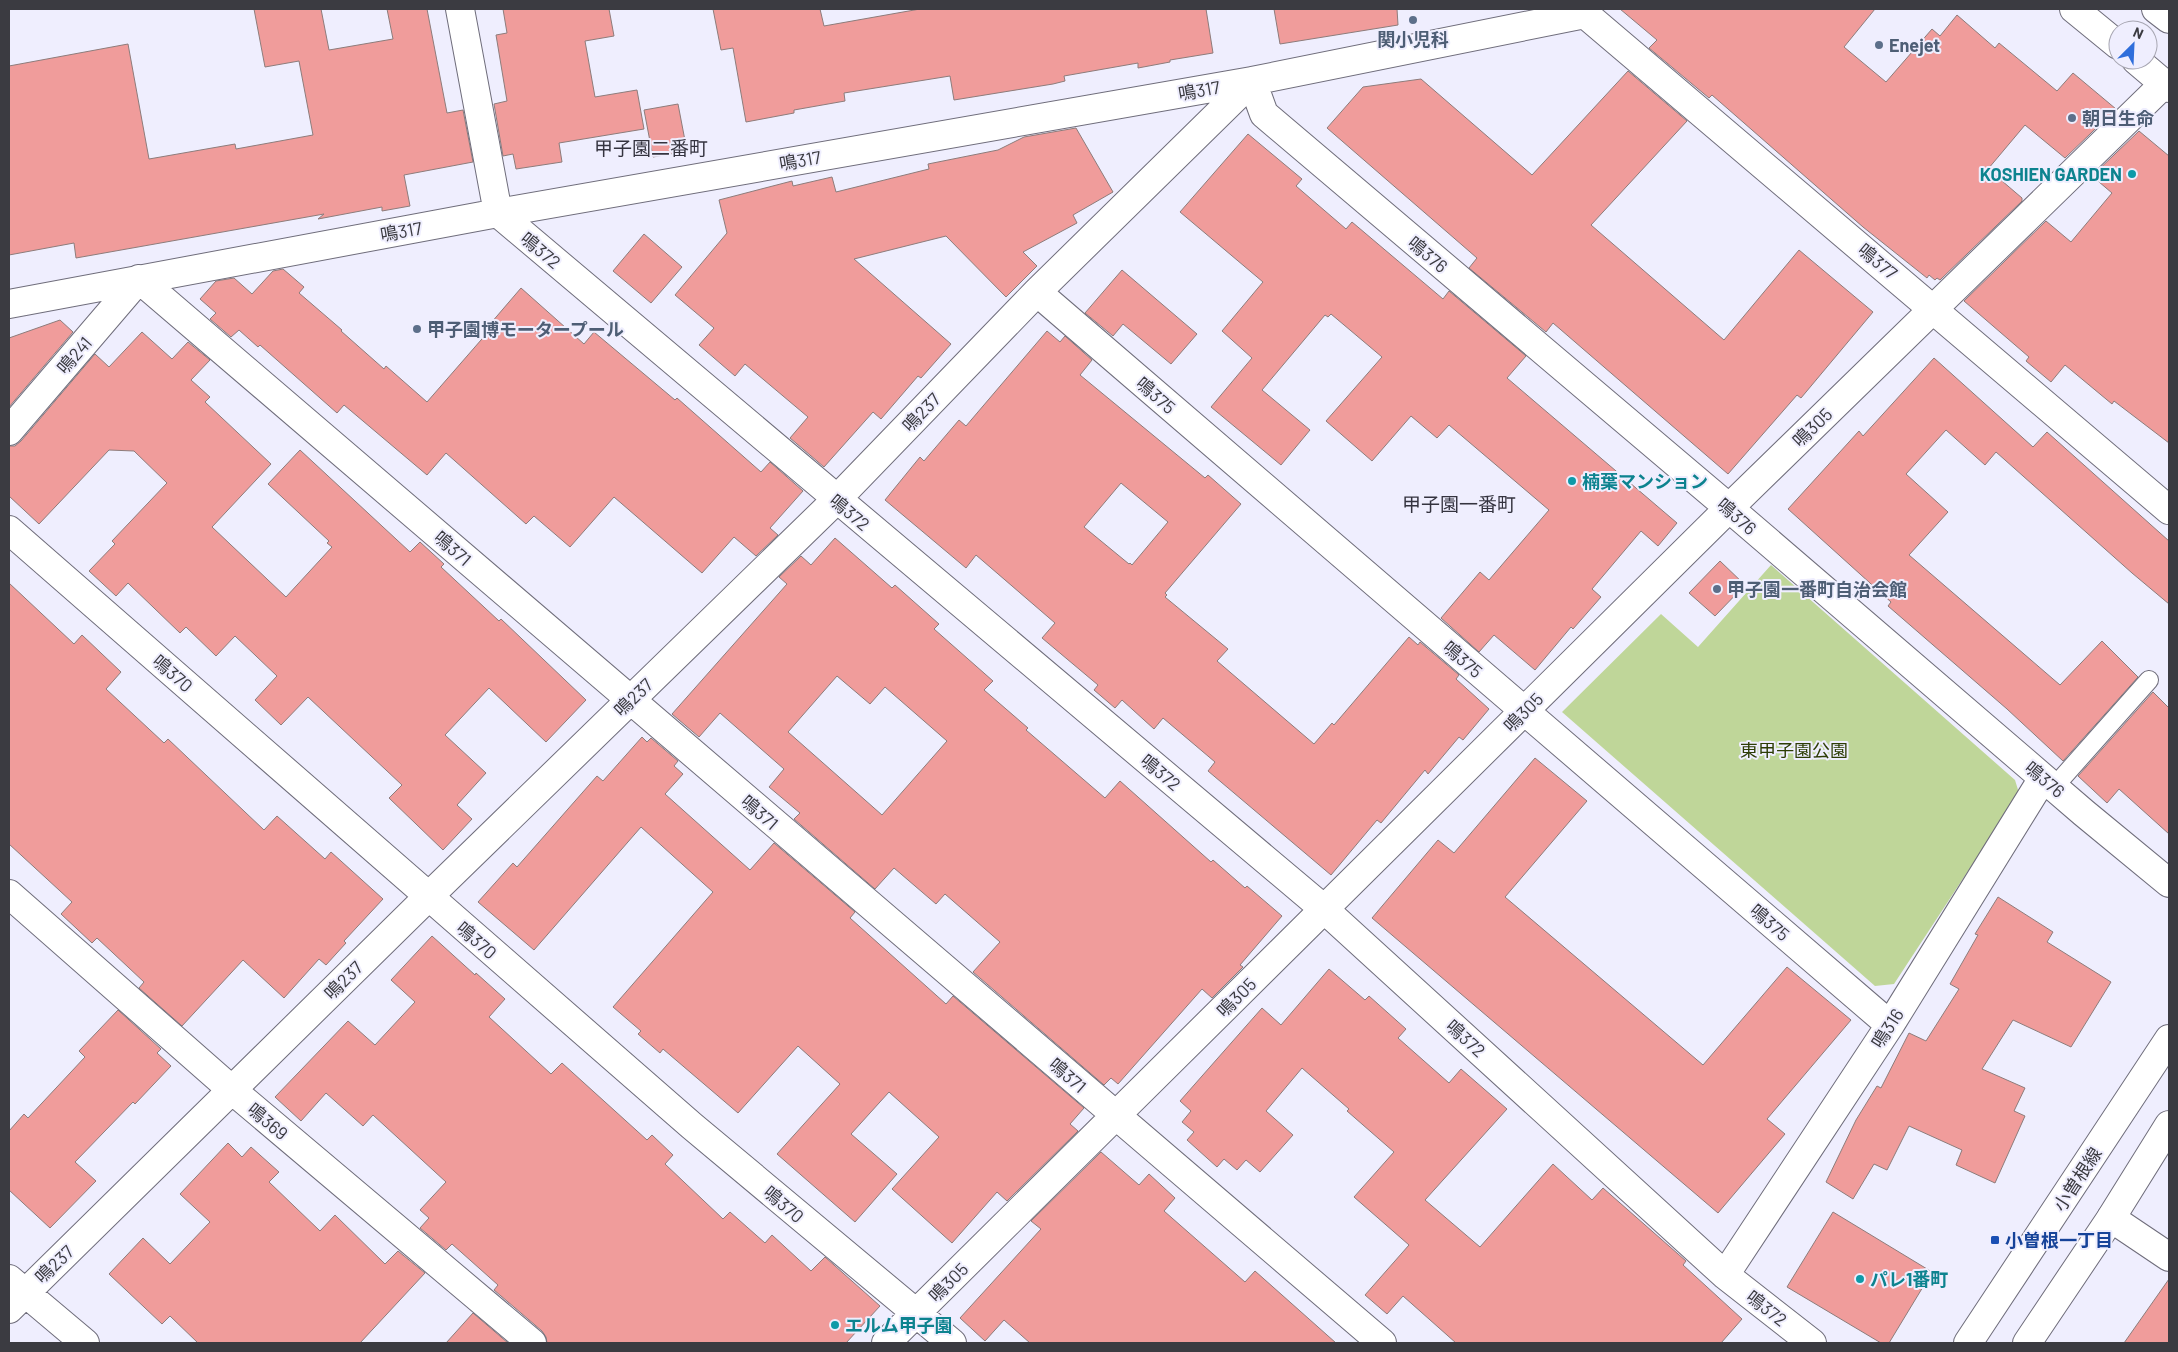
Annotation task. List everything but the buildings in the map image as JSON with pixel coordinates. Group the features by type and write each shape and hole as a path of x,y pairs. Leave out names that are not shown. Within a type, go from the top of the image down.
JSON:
{"main road":[{"path":"460,9 498,214"},
{"path":"2074,9 2108,37"},
{"path":"2156,9 2169,19"},
{"name":"鳴317","path":"9,304 498,214 1252,81 1586,11"},
{"name":"鳴377","path":"1586,11 2169,510"},
{"path":"2148,70 2167,86"},
{"name":"鳴237","path":"14,1293 232,1090 836,500 1036,292 1252,81"},
{"name":"鳴376","path":"1252,81 1264,114 2169,883"},
{"name":"鳴305","path":"886,1343 1729,508 1933,308 2167,86"},
{"name":"鳴372","path":"498,214 1324,909 1725,1275 1812,1343"},
{"name":"鳴241","path":"9,431 139,279"},
{"name":"鳴371","path":"139,279 1382,1343"},
{"name":"鳴375","path":"1036,292 1890,1025"},
{"name":"鳴370","path":"9,530 692,1126 952,1343"},
{"name":"鳴316","path":"1725,1275 2049,783"},
{"name":"鳴369","path":"9,894 232,1090 532,1343"},
{"name":"小曽根線","path":"1968,1343 2169,1039"},
{"path":"2027,1343 2111,1218 2169,1125"},
{"path":"2111,1218 2169,1257"},
{"path":"14,1293 85,1343"}],"lane":[{"path":"2049,783 2149,680"}],"green space":[{"name":"東甲子園公園","path":"1771,565 2015,780 2019,793 1894,984 1875,986 1562,712 1661,614 1698,647"}],"place":[{"name":"関小児科","path":"1413,20"},
{"name":"Enejet","path":"1879,45"},
{"name":"朝日生命","path":"2072,118"},
{"name":"KOSHIEN GARDEN","path":"2132,174"},
{"name":"甲子園博モータープール","path":"417,329"},
{"name":"楠葉マンション","path":"1572,481"},
{"name":"甲子園一番町自治会館","path":"1717,589"},
{"name":"小曽根一丁目","path":"1995,1240"},
{"name":"パレ1番町","path":"1860,1279"},
{"name":"エルム甲子園","path":"835,1325"}],"district":[{"name":"甲子園二番町","path":"651,147"},
{"name":"甲子園一番町","path":"1459,503"}]}
